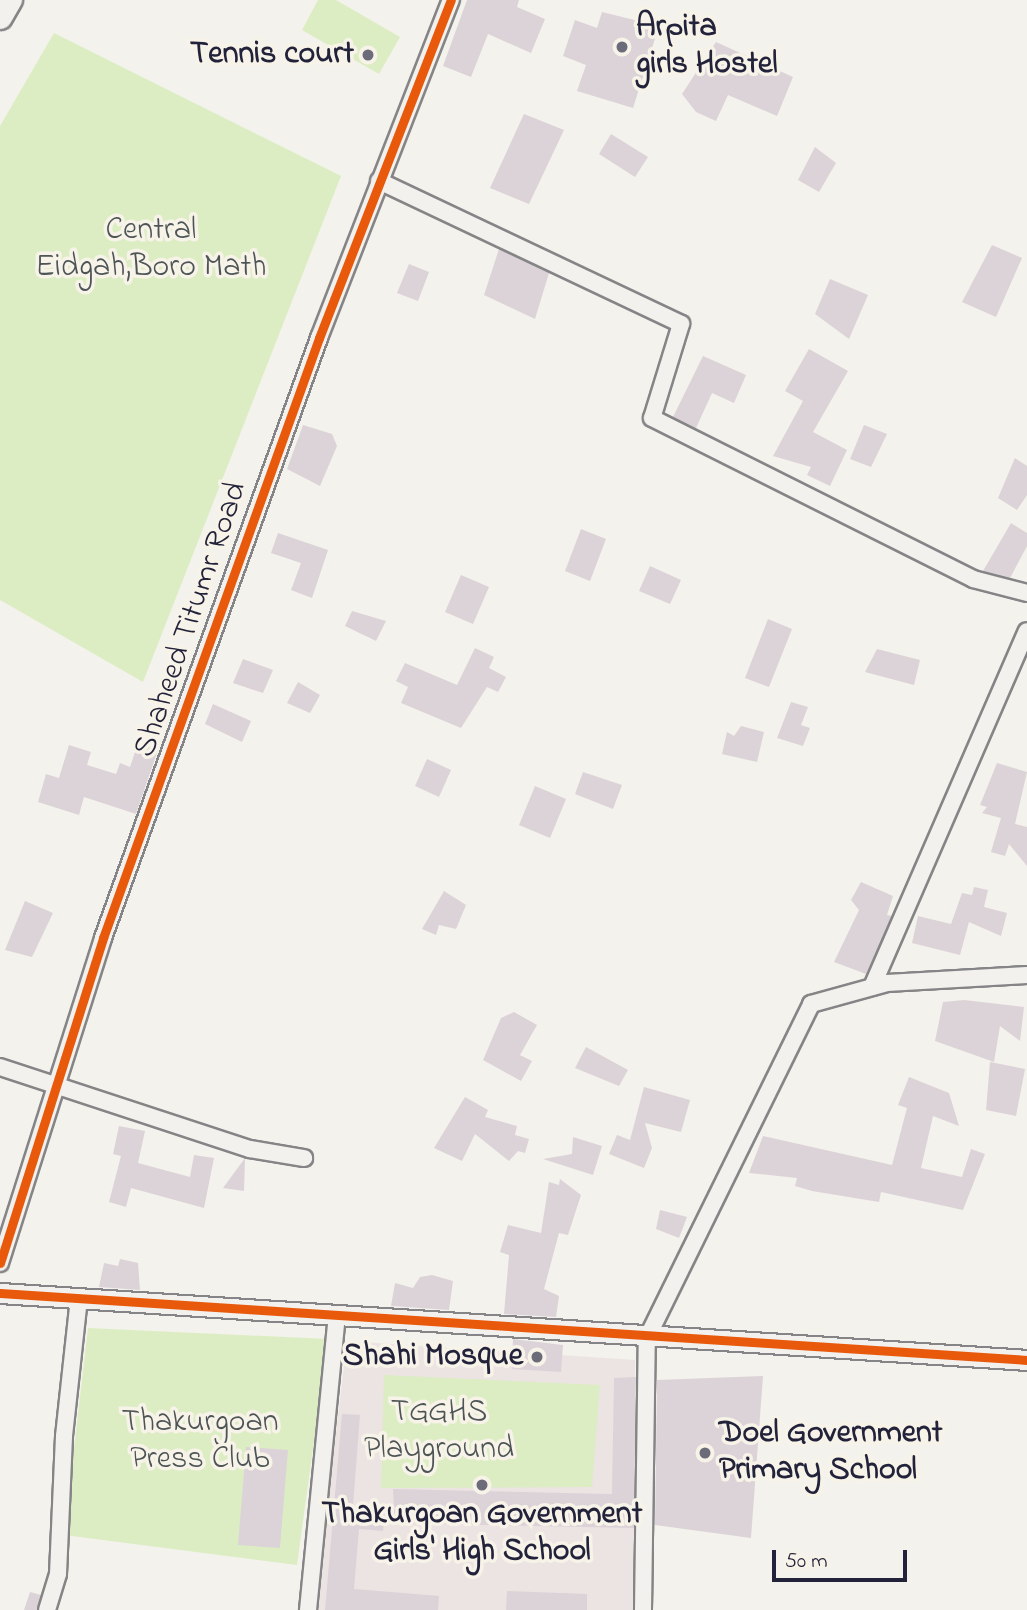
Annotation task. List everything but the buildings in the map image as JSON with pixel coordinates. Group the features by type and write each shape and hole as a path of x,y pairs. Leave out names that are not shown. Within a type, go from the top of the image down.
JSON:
{"street":[{"name":"Shaheed Titumr Road","path":"0,1264 53,1084 379,181 452,0"},
{"path":"379,181 681,324 652,418 974,579 1027,593"},
{"path":"872,987 1027,631"},
{"path":"643,1610 648,1338 811,1004 872,987 1027,975"},
{"path":"0,1067 250,1149 304,1158"},
{"path":"0,1293 648,1338 1027,1360"},
{"path":"47,1610 58,1574 79,1298"},
{"path":"308,1610 337,1316"}],"shaded area":[{"name":"Thakurgoan Government Girls' High School","path":"347,1341 635,1360 634,1610 315,1610"}],"green space":[{"name":"Tennis court","path":"318,0 336,0 400,37 379,74 302,30"},
{"name":"Central Eidgah,Boro Math","path":"54,33 341,176 143,682 0,600 0,126"},
{"name":"Thakurgoan Press Club","path":"88,1328 328,1339 297,1565 64,1535"},
{"name":"TGGHS Playground","path":"384,1375 600,1385 592,1487 381,1488"}],"cycle path":[{"path":"0,1263 103,938 319,338 451,0"},
{"path":"0,1293 1027,1360"}],"place":[{"name":"Arpita girls Hostel","path":"622,47"},
{"name":"Tennis court","path":"368,55"},
{"name":"Shahi Mosque","path":"537,1357"},
{"name":"Doel Government Primary School","path":"705,1453"},
{"name":"Thakurgoan Government Girls' High School","path":"482,1485"}]}
